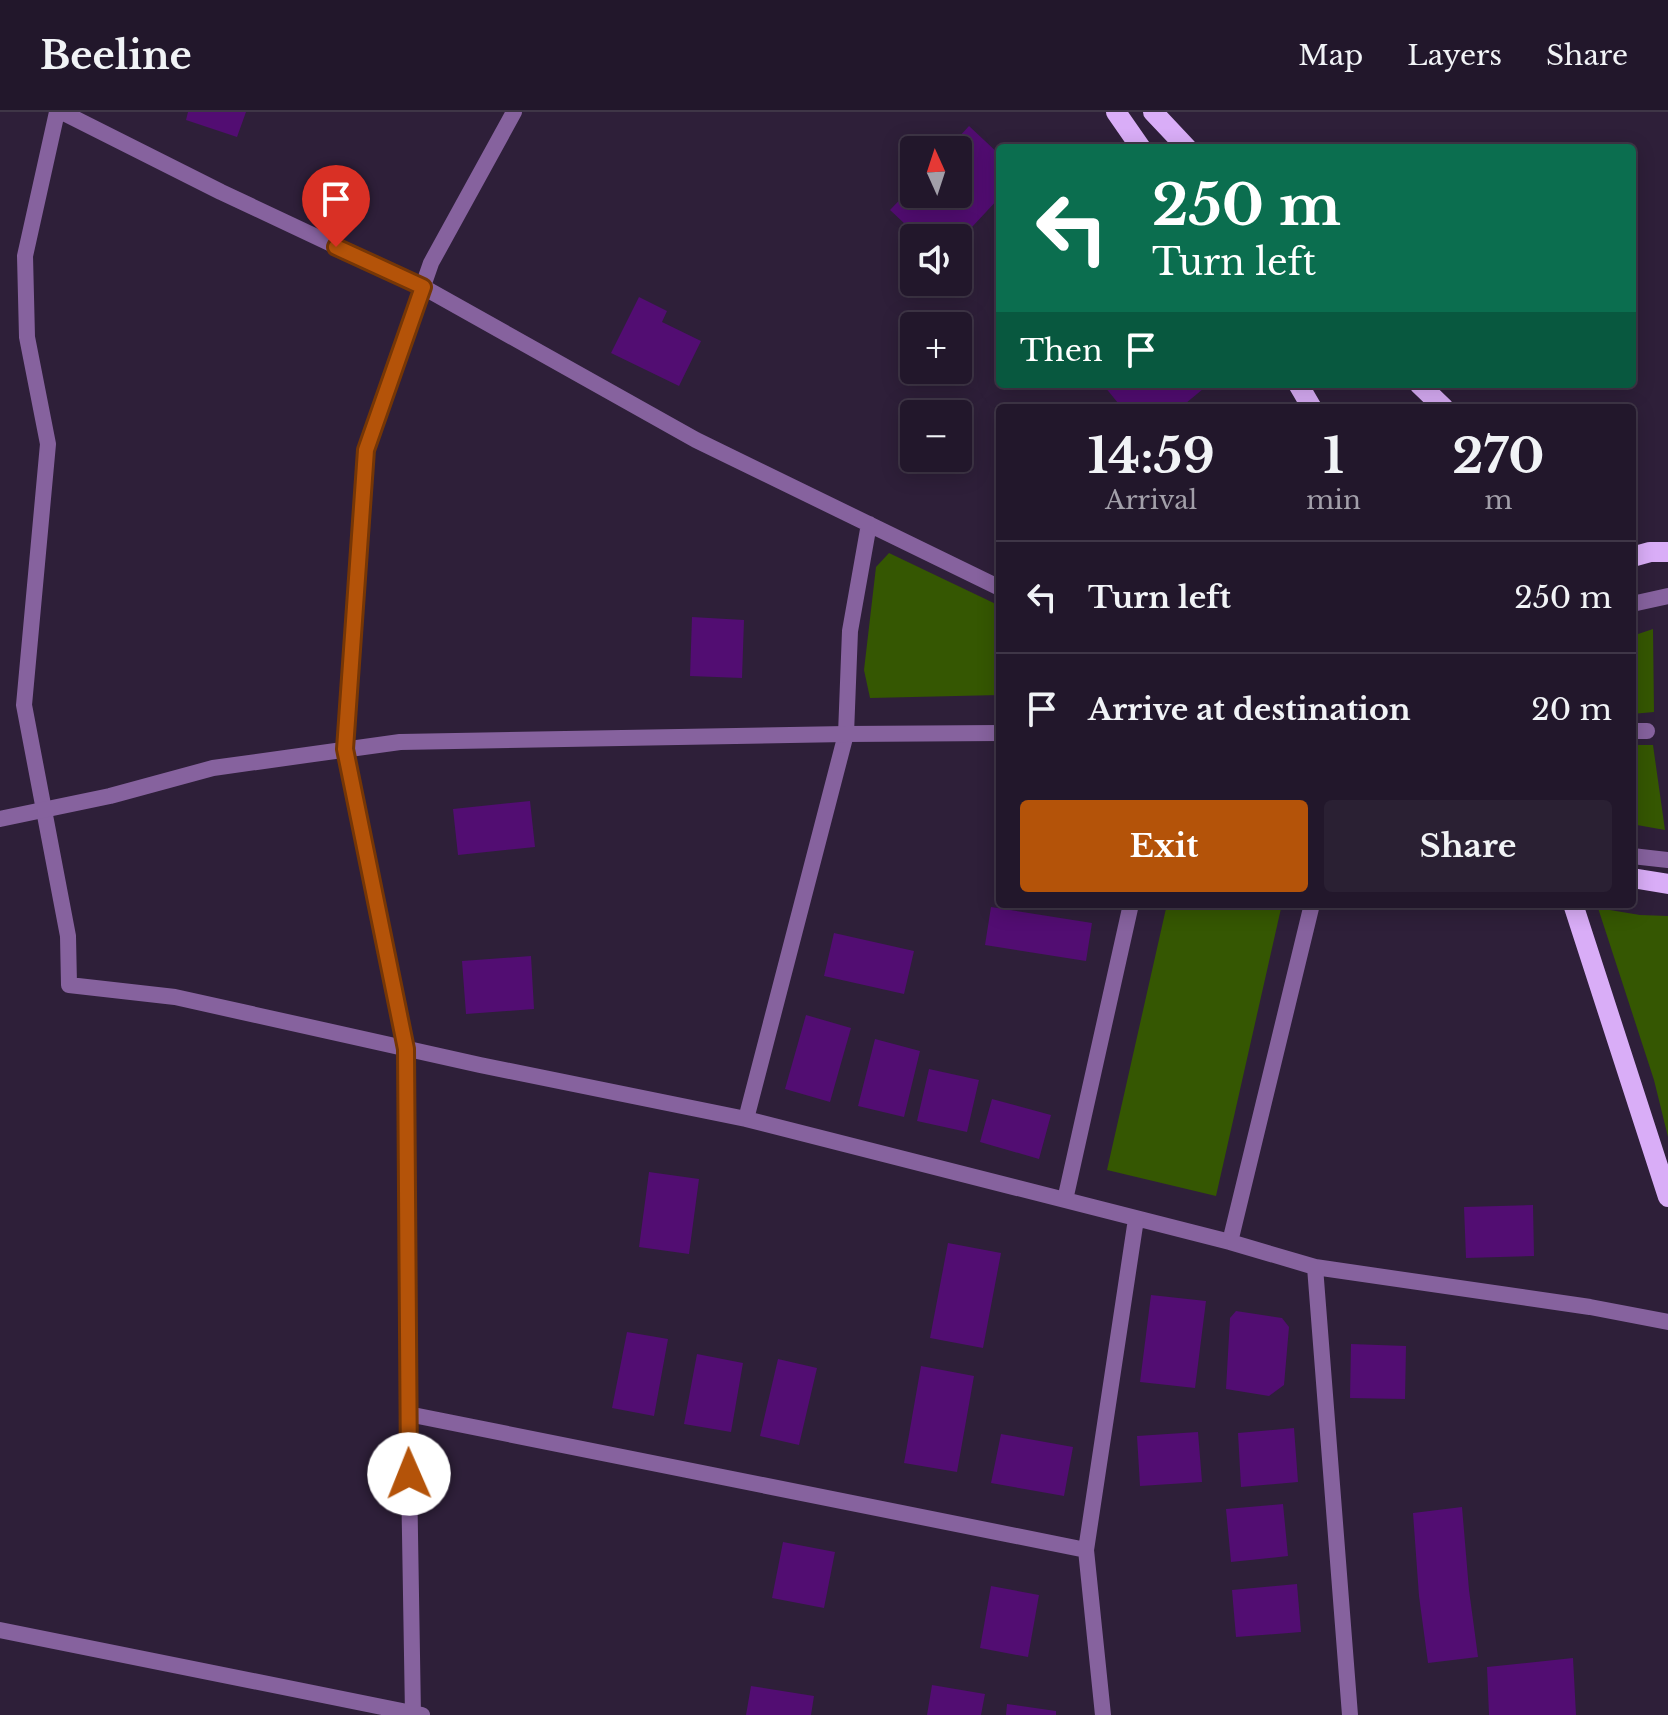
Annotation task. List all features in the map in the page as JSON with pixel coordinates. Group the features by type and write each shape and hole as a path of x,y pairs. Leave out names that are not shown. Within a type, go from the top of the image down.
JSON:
{"main road":[{"path":"1116,112 1138,144"},
{"path":"1153,112 1183,144"},
{"path":"1423,388 1440,404"},
{"path":"1636,879 1668,884"},
{"path":"1574,908 1668,1197"}],"street":[{"path":"996,586 696,440 423,287 59,112 25,256 27,337 48,444 24,705 68,936 69,985 175,997 406,1049 746,1119 1230,1242 1315,1267 1590,1307 1668,1322"},
{"path":"0,1630 416,1714 408,1414 406,1049 345,749 366,450 431,263 514,112"},
{"path":"746,1119 846,734 850,631 869,524"},
{"path":"1636,603 1668,596"},
{"path":"0,819 110,796 213,768 400,742 996,733"},
{"path":"1636,856 1668,860"},
{"path":"1065,1200 1130,908"},
{"path":"1230,1242 1311,908"},
{"path":"1103,1715 1086,1550 1136,1219"},
{"path":"1315,1267 1350,1715"},
{"path":"408,1414 1086,1550"}],"green space":[{"path":"889,553 996,604 996,695 870,698 864,670 876,567"},
{"path":"1653,629 1654,712 1636,714 1636,635"},
{"path":"1636,745 1653,745 1665,830 1637,825"},
{"path":"1166,908 1281,908 1216,1196 1107,1170"},
{"path":"1598,908 1668,916 1668,1137 1654,1080"}],"building":[{"path":"188,112 246,112 237,137 186,120"},
{"path":"969,126 996,151 996,201 972,227 972,224 905,224 890,210 900,200 900,208 972,208 972,136 960,136"},
{"path":"639,297 667,311 662,322 701,341 679,386 611,353"},
{"path":"1106,388 1204,388 1185,404 1119,404"},
{"path":"692,617 744,620 742,678 690,676"},
{"path":"530,801 535,847 458,855 453,809"},
{"path":"991,907 1092,923 1086,961 985,945"},
{"path":"834,933 914,951 904,994 824,976"},
{"path":"531,956 534,1009 466,1014 462,961"},
{"path":"806,1015 851,1028 830,1102 785,1089"},
{"path":"875,1039 920,1051 904,1117 858,1106"},
{"path":"929,1069 979,1080 967,1132 917,1121"},
{"path":"992,1099 1051,1115 1039,1159 980,1142"},
{"path":"649,1172 699,1179 689,1254 639,1247"},
{"path":"1533,1205 1534,1256 1466,1258 1464,1207"},
{"path":"948,1243 1001,1253 983,1348 930,1338"},
{"path":"1151,1295 1206,1301 1195,1388 1140,1382"},
{"path":"1236,1311 1282,1318 1289,1327 1284,1385 1269,1396 1226,1389 1230,1318"},
{"path":"627,1332 668,1339 654,1416 612,1408"},
{"path":"1351,1344 1406,1346 1405,1399 1350,1398"},
{"path":"697,1354 743,1363 731,1432 684,1424"},
{"path":"778,1359 817,1368 799,1445 760,1436"},
{"path":"921,1366 974,1376 957,1472 904,1463"},
{"path":"1294,1428 1298,1482 1241,1487 1238,1433"},
{"path":"1198,1432 1202,1482 1140,1486 1137,1436"},
{"path":"1001,1434 1073,1447 1064,1496 991,1483"},
{"path":"1283,1504 1288,1556 1231,1562 1226,1509"},
{"path":"1462,1507 1478,1657 1428,1663 1413,1513"},
{"path":"783,1542 835,1552 824,1608 772,1598"},
{"path":"1297,1584 1301,1632 1236,1637 1232,1590"},
{"path":"991,1586 1039,1595 1028,1657 980,1648"},
{"path":"1573,1658 1576,1715 1489,1715 1487,1667"},
{"path":"932,1685 985,1694 981,1715 927,1715"},
{"path":"751,1686 814,1696 811,1715 746,1715"},
{"path":"1007,1704 1056,1711 1056,1715 1006,1715"}],"route":[{"path":"336,247 423,287 366,450 345,749 406,1049 409,1474"}]}
